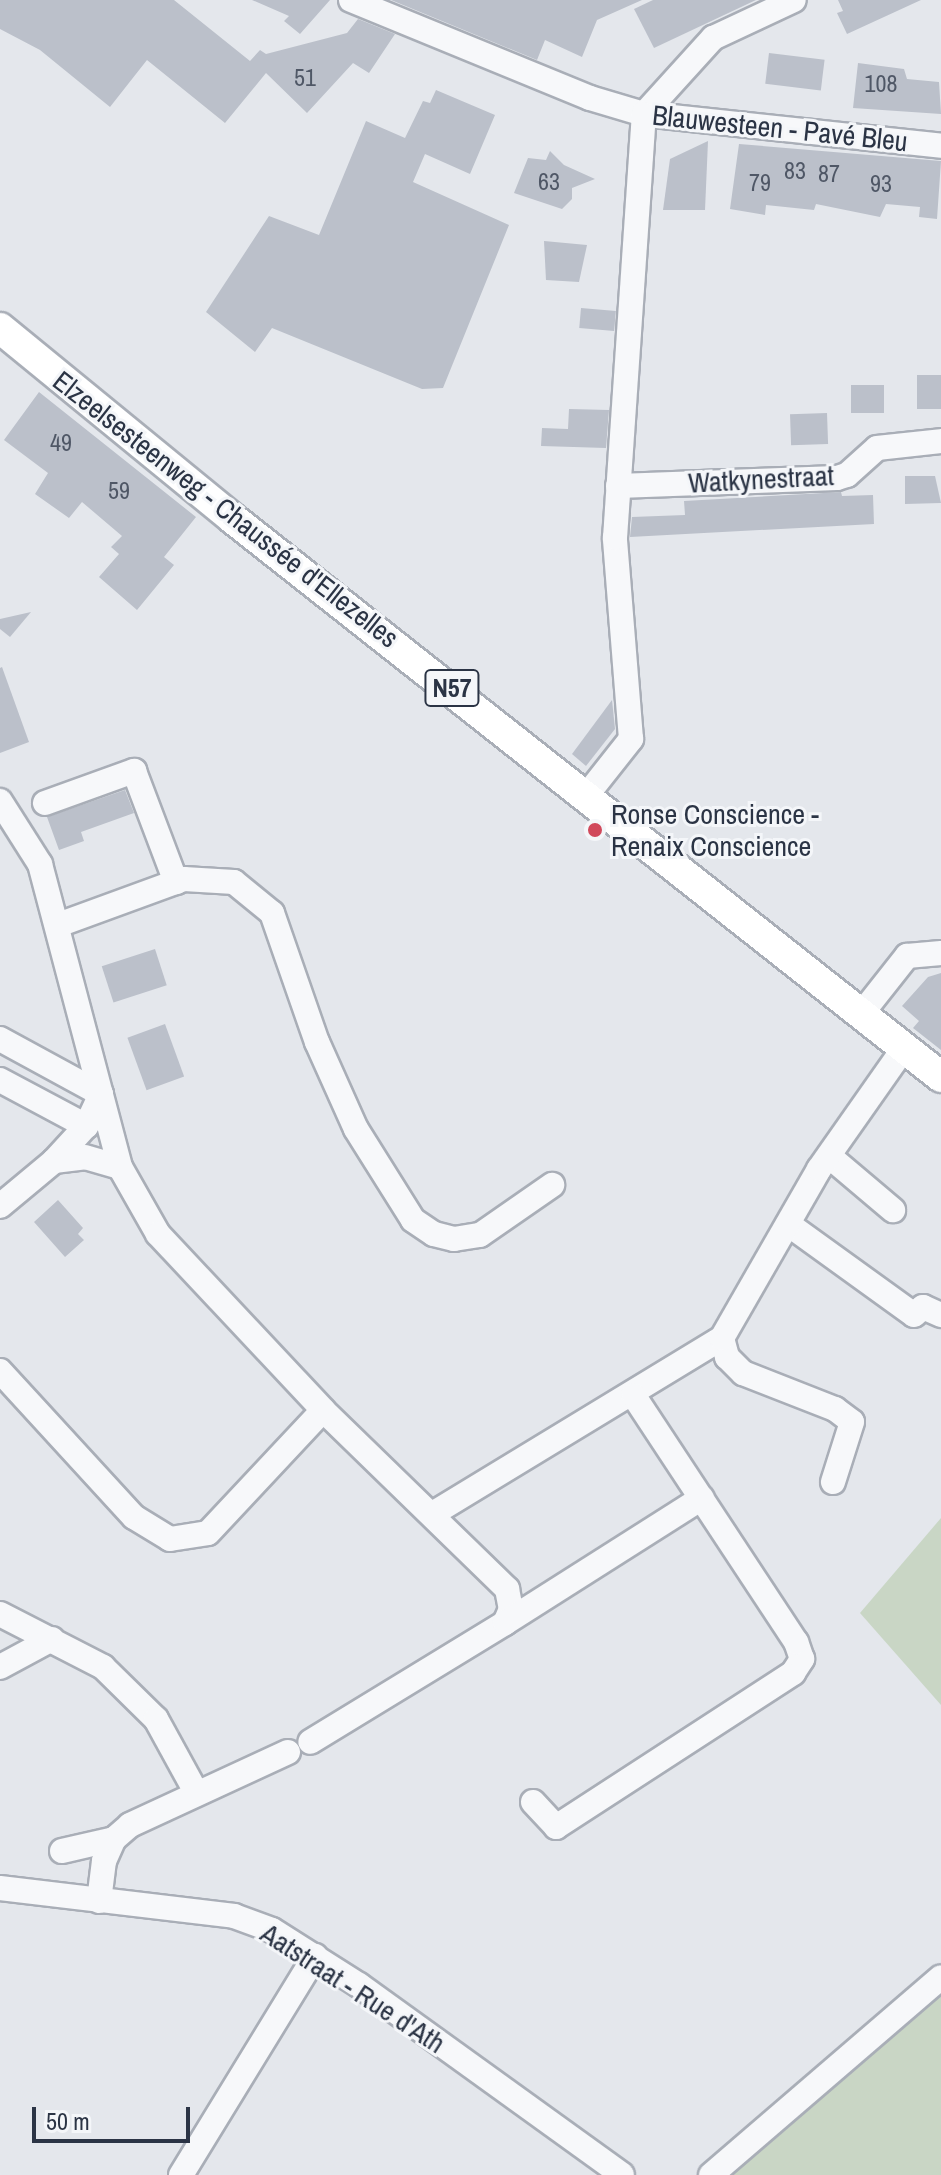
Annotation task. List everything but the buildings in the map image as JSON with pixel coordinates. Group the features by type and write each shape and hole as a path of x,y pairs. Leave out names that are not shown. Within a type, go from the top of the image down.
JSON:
{"main road":[{"name":"Elzeelsesteenweg - Chaussée d'Ellezelles","path":"0,328 941,1077"}],"street":[{"name":"Blauwesteen - Pavé Bleu","path":"351,0 590,98 644,114 941,146"},
{"path":"586,796 631,739 615,538 644,114 713,38 794,0"},
{"name":"Watkynestraat","path":"618,486 837,478 847,475 877,448 941,441"},
{"path":"45,803 134,771 176,882"},
{"path":"0,801 40,864 120,1167 158,1234 323,1410 434,1513 507,1589 511,1609 505,1623"},
{"path":"58,925 176,882 234,882 272,913 317,1042 356,1129 413,1220 434,1234 454,1239 480,1235 552,1185"},
{"path":"862,1013 907,956 941,953"},
{"path":"0,1039 101,1094"},
{"path":"434,1513 634,1396 722,1338 829,1156 904,1048"},
{"path":"0,1080 86,1126"},
{"path":"0,1206 54,1161 86,1126 101,1094"},
{"path":"829,1156 893,1210"},
{"path":"54,1161 85,1157 120,1167"},
{"path":"788,1224 914,1315 923,1307 941,1315"},
{"path":"722,1338 727,1357 743,1373 835,1409 852,1422 833,1482"},
{"path":"0,1371 134,1517 170,1539 208,1533 323,1410"},
{"path":"533,1802 556,1827 793,1673 802,1659 796,1642 634,1396"},
{"path":"62,1851 114,1839 145,1816 299,1747 505,1623 702,1498"},
{"path":"0,1614 103,1667 156,1719 197,1794"},
{"path":"0,1667 52,1639"},
{"path":"99,1901 104,1861 114,1839"},
{"name":"Aatstraat - Rue d'Ath","path":"3,1894 234,1916 272,1930 315,1956 622,2175"},
{"path":"181,2175 315,1956"},
{"path":"711,2175 941,1977"}],"green space":[{"path":"941,1518 941,1705 860,1613"},
{"path":"941,1985 941,2175 720,2175"}],"place":[{"name":"Ronse Conscience - Renaix Conscience","path":"595,830"}]}
